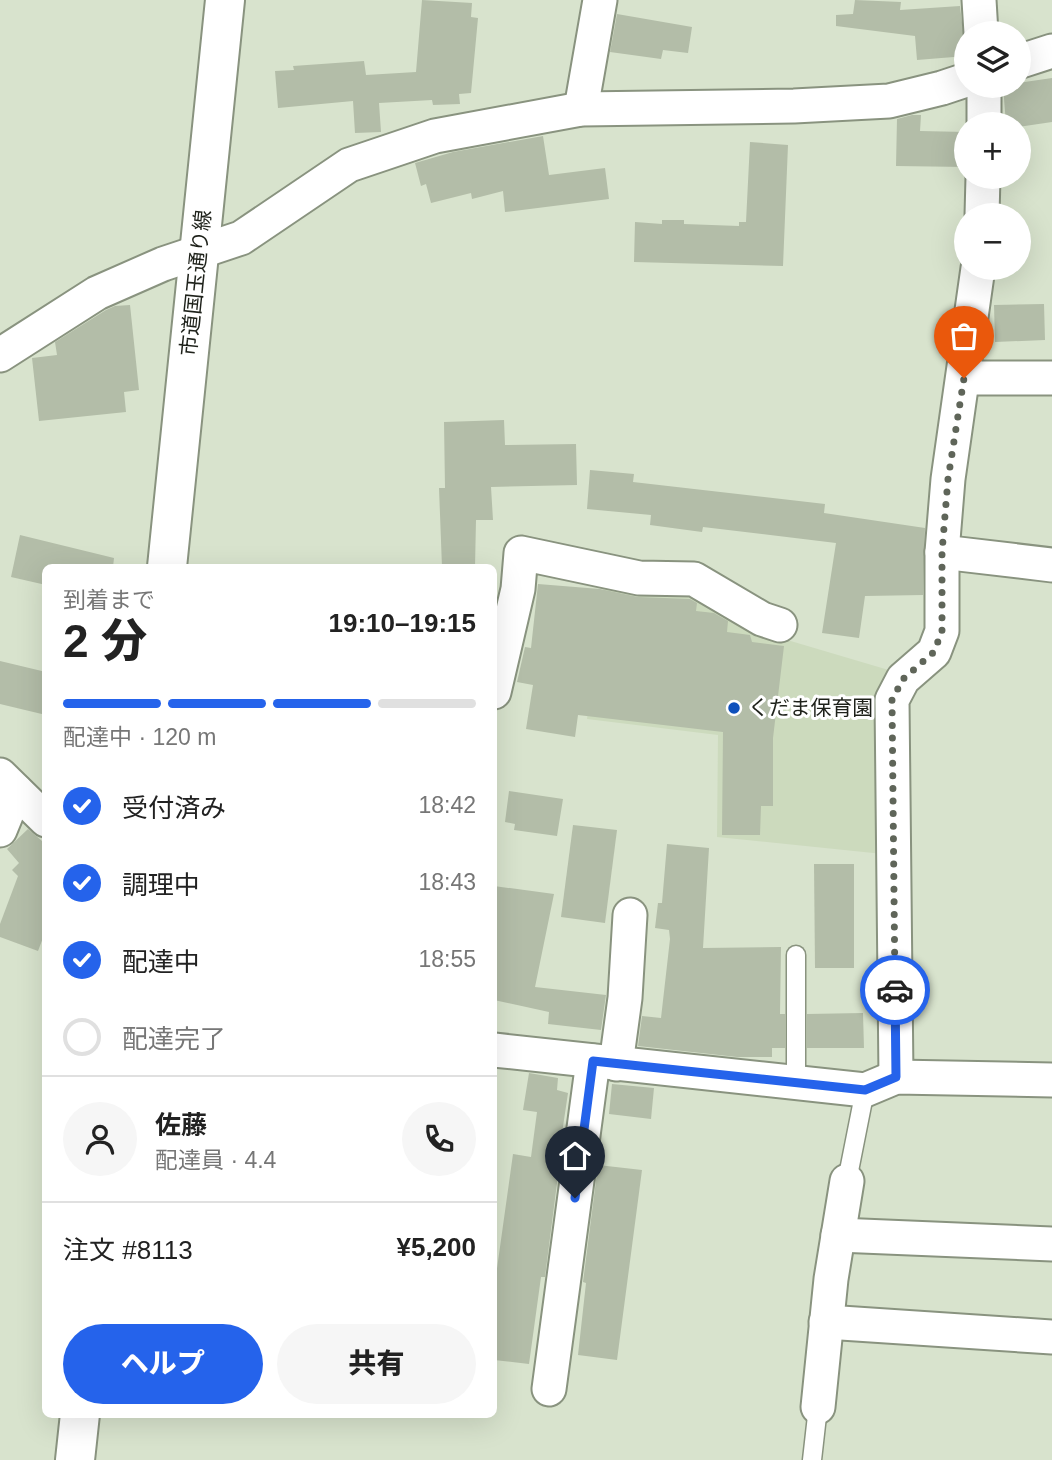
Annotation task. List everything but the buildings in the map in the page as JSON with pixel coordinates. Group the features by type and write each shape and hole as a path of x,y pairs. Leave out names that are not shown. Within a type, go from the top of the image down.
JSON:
{"street":[{"name":"市道国玉通り線","path":"167,564 225,0"},
{"path":"582,108 600,0"},
{"path":"979,0 981,21"},
{"path":"1031,58 1052,51"},
{"path":"0,355 97,293 163,264 241,238 349,165 435,136 582,108 794,106 888,100 954,84"},
{"path":"896,1077 892,700 903,679 934,652 942,631 942,552 948,479 976,280"},
{"path":"964,378 1052,379"},
{"path":"942,552 1052,565"},
{"path":"497,679 518,589 521,553 639,578 694,579 762,619 780,625"},
{"path":"8,783 42,816"},
{"path":"0,830 8,783"},
{"path":"549,1390 605,1062 625,998 630,915"},
{"path":"497,1050 865,1090 896,1077 1052,1080"},
{"path":"817,1406 826,1322 847,1181"},
{"path":"838,1236 1052,1244"},
{"path":"826,1322 1052,1337"},
{"path":"75,1460 80,1418"}],"lane":[{"path":"796,955 796,1083"},
{"path":"847,1181 865,1090"},
{"path":"812,1460 817,1406"}],"shaded area":[{"name":"くだま保育園","path":"604,581 689,591 767,634 892,671 883,854 717,837 718,735 587,719"}],"way so far":[{"path":"895,990 892,700 903,679 934,652 942,631 942,552 948,479 964,378"}],"place":[{"name":"くだま保育園","path":"734,708"}],"route":[{"path":"575,1198 593,1061 865,1090 896,1077 895,990"}]}
